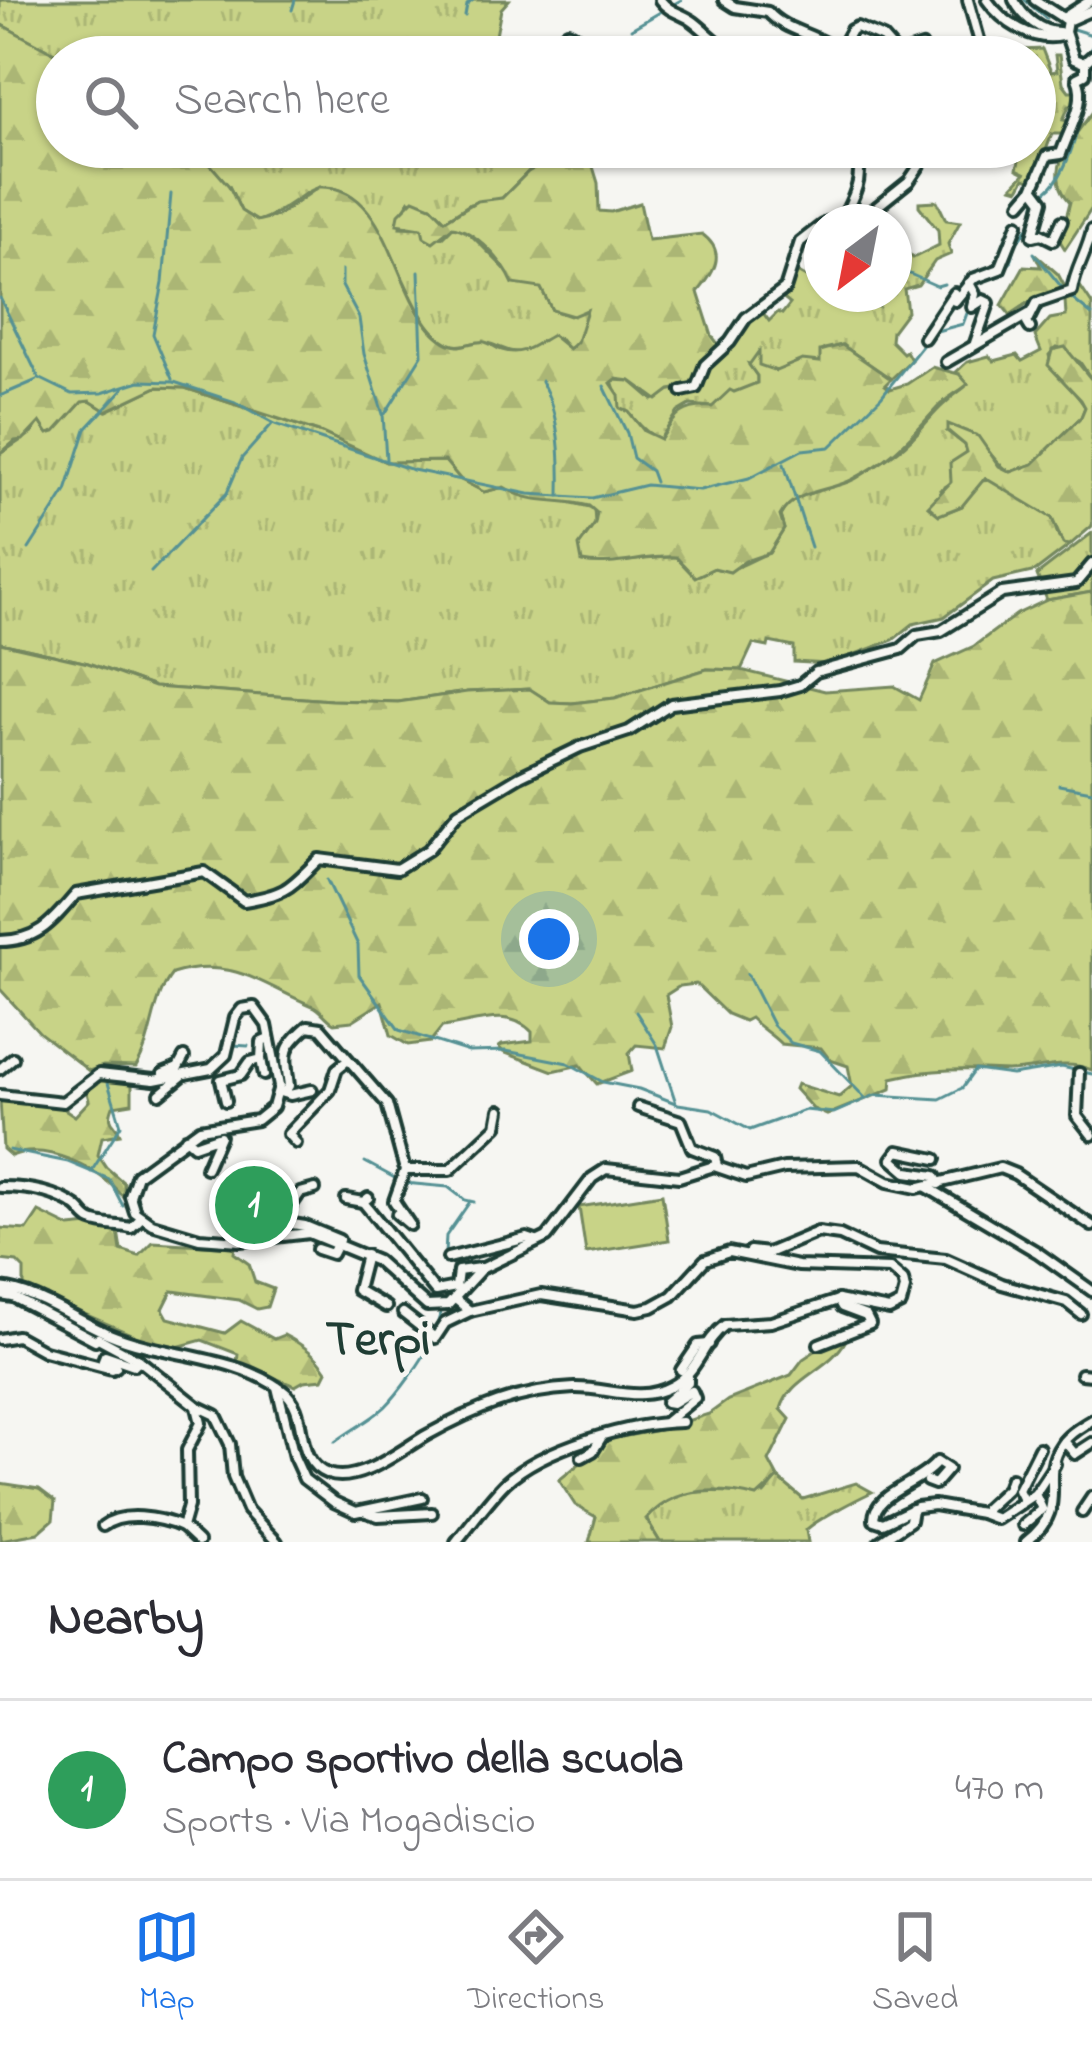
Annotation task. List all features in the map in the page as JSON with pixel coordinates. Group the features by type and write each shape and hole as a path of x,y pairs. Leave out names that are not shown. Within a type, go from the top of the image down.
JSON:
{"street":[{"path":"660,0 709,36"},
{"path":"724,0 735,7 768,12 803,36"},
{"path":"968,0 978,36"},
{"path":"987,0 998,14 1034,36"},
{"path":"1014,0 1036,25 1062,25 1092,10"},
{"path":"1034,0 1062,25 1076,60 1089,59 1081,76 1075,121 1060,156 1056,156"},
{"path":"1056,36 1091,0"},
{"path":"847,36 857,27 879,36"},
{"path":"855,204 860,168"},
{"path":"875,204 909,181 918,168"},
{"path":"924,338 955,292 953,299 959,299 969,283 1000,269 1019,214 1037,194 1043,168"},
{"path":"1037,194 1043,202 1033,236 1053,240 1062,221"},
{"path":"1030,328 1030,314 1039,302 1072,291 1074,272 1086,254 1092,230"},
{"path":"682,391 696,388 705,365 730,342 746,318 785,289 804,239"},
{"path":"969,283 975,294 972,307 983,300 989,305 974,343"},
{"path":"946,362 1030,314"},
{"path":"0,941 20,941 47,929 76,894 204,872 244,901 272,897 294,886 319,859 397,868 428,850 458,813 508,783 580,747 629,731 671,704 800,685 816,672 902,650 913,638 940,631 1002,593 1076,583 1092,564"},
{"path":"0,1095 63,1102 99,1074 139,1080 211,1070 223,1060 242,1009 260,1011 280,1091"},
{"path":"397,1214 410,1225 395,1204 403,1171 388,1104 321,1028 308,1026 286,1048 290,1084 280,1091 273,1107 257,1120 207,1126 132,1183 132,1205 141,1218 190,1237 241,1241 301,1231 383,1265 427,1306 444,1307 455,1300 481,1269"},
{"path":"264,1075 262,1042 269,1039"},
{"path":"139,1080 171,1071 184,1057"},
{"path":"0,1069 13,1058"},
{"path":"226,1101 220,1081 242,1076 250,1062 261,1059"},
{"path":"296,1144 288,1134 330,1090 337,1069 348,1060"},
{"path":"1078,1072 1077,1116 1092,1135"},
{"path":"160,1094 183,1076"},
{"path":"280,1091 290,1095 312,1090"},
{"path":"638,1107 681,1121 692,1148 715,1157 717,1166"},
{"path":"403,1171 451,1170 497,1126 500,1110"},
{"path":"186,1138 194,1145 220,1136 206,1168"},
{"path":"936,1159 898,1151 892,1156 901,1169 933,1175 939,1184"},
{"path":"346,1199 365,1200 435,1291 454,1288 458,1270 481,1269 551,1234 584,1187 601,1171 620,1169 679,1177 717,1166 746,1177 784,1168 866,1167 888,1182 927,1187 1005,1169 1091,1228"},
{"path":"2,1187 55,1196 89,1220 115,1226 131,1228 141,1218"},
{"path":"927,1187 1037,1252 1092,1292"},
{"path":"316,1189 300,1193 280,1222 336,1238 338,1245 332,1254 317,1249"},
{"path":"748,1256 751,1251 778,1250 818,1232 840,1235 876,1252 946,1259 1002,1284 1066,1302 1081,1314"},
{"path":"448,1258 527,1238 537,1243"},
{"path":"0,1291 128,1341 217,1362 278,1387 296,1409 312,1463 334,1476 357,1473 458,1418 511,1396 587,1388 642,1396 671,1387 725,1325 771,1322 838,1300 884,1311 902,1301 903,1280 890,1269 798,1267 730,1252 710,1256 672,1296 638,1310 541,1294 470,1311 445,1323 435,1338 403,1313"},
{"path":"366,1255 357,1290 386,1307"},
{"path":"455,1300 470,1311"},
{"path":"819,1344 870,1324 866,1316 842,1307 838,1300"},
{"path":"69,1320 139,1360 218,1418 228,1436 233,1478 247,1510 277,1542"},
{"path":"0,1339 17,1336 44,1351 112,1369 115,1366 103,1360 105,1355 134,1365 139,1360"},
{"path":"684,1373 695,1349 709,1344"},
{"path":"665,1424 695,1398 692,1391 665,1402 689,1382 684,1373"},
{"path":"278,1387 294,1457 304,1479 353,1511 422,1498"},
{"path":"182,1527 188,1506 187,1450 201,1420 197,1406"},
{"path":"927,1480 935,1484 948,1469 937,1462 920,1479 881,1500 874,1518 883,1523 913,1509 943,1505 997,1520 1035,1494 1064,1441 1092,1420"},
{"path":"456,1542 508,1481 568,1445 682,1422"},
{"path":"582,1456 593,1451 602,1437"},
{"path":"1064,1441 1075,1454 1092,1443"},
{"path":"1023,1501 1018,1490 1039,1448"},
{"path":"1026,1542 1050,1515 1054,1464"},
{"path":"981,1513 1007,1489 1010,1478"},
{"path":"1023,1525 1042,1509 1035,1494"},
{"path":"1082,1511 1092,1497"},
{"path":"880,1542 910,1521 913,1509"},
{"path":"362,1510 378,1516 432,1513"},
{"path":"103,1526 103,1522 131,1518 166,1520 198,1542"}],"green space":[{"path":"0,0 509,0 501,9 496,36 36,36 36,43 0,24"},
{"path":"0,24 36,43 36,168 213,168 241,211 257,221 277,216 319,187 344,191 364,206 379,228 430,329 454,346 485,342 517,352 552,335 569,349 577,342 587,310 573,316 552,310 541,288 513,284 496,257 461,229 452,227 433,242 424,237 422,228 397,224 399,214 414,199 431,206 445,220 477,201 502,198 535,168 593,168 599,211 640,203 648,240 702,234 714,248 716,262 698,292 712,336 721,348 695,386 670,390 657,400 631,381 611,383 620,408 644,431 661,439 681,413 712,407 730,390 757,383 749,365 759,351 759,365 776,371 802,360 820,362 820,351 842,345 891,379 885,385 890,389 932,367 959,374 968,384 879,463 786,507 780,516 784,529 769,553 730,572 714,568 695,577 676,557 582,562 579,546 597,513 589,506 525,497 504,487 484,492 461,480 445,461 386,462 322,433 185,388 157,387 106,411 90,401 82,402 55,432 48,434 40,422 0,454"},
{"path":"1056,55 1063,83 1069,91 1077,91 1076,105 1069,106 1063,120 1072,122 1064,134 1056,134"},
{"path":"1092,113 1092,208 1065,249 1060,241 1070,202 1062,190 1059,167"},
{"path":"213,168 538,168 502,198 470,204 445,220 431,206 410,200 400,227 422,228 443,237 453,227 464,228 508,272 541,288 552,310 569,316 586,309 582,332 568,349 559,338 520,352 481,342 454,345 436,335 421,315 380,232 364,208 345,192 322,187 257,221 241,211"},
{"path":"1039,168 1034,182 1025,178 1019,189 1012,187 1025,173 1017,169"},
{"path":"937,201 946,220 960,222 948,244 951,254 935,261 912,287 912,257 939,245 938,230 919,202"},
{"path":"1035,254 1058,274 1067,291 1037,297 1010,315 1002,305 1024,266 1041,267"},
{"path":"793,270 804,276 804,312 906,312 892,331 891,341 911,360 891,379 842,345 824,349 820,362 776,371 749,364 757,383 712,407 690,405 678,412 660,439 620,408 612,380 631,381 653,400 670,390 697,388 750,318 761,310 769,321 778,312 782,314 790,304 780,296"},
{"path":"1080,286 1092,304 1092,380 1080,362 1056,348 1049,355 1085,407 1081,417 1033,464 1011,472 977,439 960,431 948,432 967,452 951,483 940,490 945,513 962,506 980,481 992,480 1052,518 1059,538 1070,545 1036,571 993,581 944,617 913,624 893,640 829,664 794,662 794,647 769,642 768,647 753,644 741,670 707,669 615,698 550,702 529,689 398,702 154,687 88,663 0,643 0,454 32,433 40,421 46,431 62,423 82,402 90,401 107,411 157,387 185,388 322,433 386,462 445,461 461,479 484,492 504,487 594,508 595,524 585,537 608,561 676,557 691,573 700,575 714,568 735,568 769,553 784,529 780,516 786,507 804,495 855,479 910,440 965,387 959,374 954,374 967,362 1017,355 1022,361 1041,351 1035,336 1050,319 1066,316 1065,300"},
{"path":"1065,347 1092,380 1092,526 1070,545 1063,544 1052,518 985,478 962,506 939,515 928,506 951,482 950,463 967,452 948,431 948,424 978,436 999,466 1011,472 1033,464 1081,417 1085,407 1081,400 1048,365 1052,350"},
{"path":"1092,533 1092,592 1047,600 1037,575"},
{"path":"1092,592 1092,1070 1060,1065 907,1075 892,1078 891,1089 827,1115 813,1109 795,1089 797,1084 839,1097 852,1086 848,1066 830,1060 821,1048 781,1044 750,1018 744,1021 727,1014 696,984 680,986 666,995 672,1027 665,1048 636,1045 629,1053 632,1071 597,1084 580,1065 553,1071 503,1052 502,1045 532,1041 532,1032 512,1020 442,1027 430,1042 408,1045 391,1035 382,1002 352,1021 334,1023 316,1007 262,982 212,968 172,974 136,1067 103,1066 89,1071 40,1033 0,989 0,643 88,663 154,687 331,700 398,702 530,689 550,702 572,703 615,698 707,669 741,670 825,691 894,686 919,700 935,664 974,646 1017,614 1047,600"},
{"path":"102,1078 132,1084 132,1103 113,1106 111,1112 120,1134 102,1137 98,1155 124,1183 124,1198 72,1160 40,1152 11,1156 3,1149 0,1100 60,1106 75,1116 89,1101 86,1088"},
{"path":"662,1194 669,1240 586,1253 579,1207"},
{"path":"39,1212 70,1227 90,1225 118,1231 121,1250 139,1256 153,1242 235,1247 234,1253 249,1264 255,1282 273,1289 267,1307 257,1309 239,1300 172,1291 163,1309 168,1318 225,1333 241,1321 274,1339 284,1335 318,1359 327,1371 323,1379 295,1386 237,1363 238,1354 202,1340 177,1347 142,1339 24,1288 24,1269 17,1262 0,1260 0,1228 27,1230"},
{"path":"846,1340 786,1398 781,1409 790,1419 769,1461 778,1478 757,1497 713,1491 684,1495 646,1519 660,1542 589,1542 596,1517 575,1505 559,1480 610,1439 709,1414 728,1400 791,1375 815,1351"},
{"path":"778,1478 803,1499 856,1483 872,1492 811,1526 806,1530 808,1542 660,1542 646,1519 687,1494 764,1494"},
{"path":"0,1483 39,1489 55,1501 53,1520 38,1533 0,1540"}],"waterway":[{"path":"292,10 295,0"},
{"path":"465,16 473,0"},
{"path":"631,29 681,0"},
{"path":"1025,0 1046,19"},
{"path":"1073,29 1092,35"},
{"path":"1089,51 1092,47"},
{"path":"1043,193 1068,159 1084,79"},
{"path":"171,194 153,334 172,379"},
{"path":"970,299 976,284 1000,274 1011,262 1016,244 1031,224 1036,200"},
{"path":"1034,253 1064,290"},
{"path":"342,270 342,286 359,318 364,354 383,414 386,459"},
{"path":"385,414 422,355 419,271"},
{"path":"912,275 937,286 944,284"},
{"path":"1070,297 1092,315"},
{"path":"0,298 39,378 72,394 102,393 140,381 174,382 235,402 275,424 413,470 529,494 592,498 646,485 700,490 749,478 802,450 830,447 881,397 933,332 963,324 969,308"},
{"path":"0,396 37,380"},
{"path":"541,381 556,422 560,496"},
{"path":"604,386 627,433 633,458 651,471 655,482"},
{"path":"29,549 66,491 86,429 124,388"},
{"path":"151,572 227,493 242,458 273,423"},
{"path":"784,464 811,547"},
{"path":"1059,785 1092,791"},
{"path":"327,880 358,945 359,975 399,1030 469,1052 506,1051 568,1063 603,1082 711,1109 750,1130 805,1110 834,1113 875,1095 940,1099 962,1088 975,1070 1012,1075 1062,1067 1092,1074"},
{"path":"747,974 773,1025 791,1043 820,1051 865,1098"},
{"path":"636,1012 657,1045 676,1103"},
{"path":"233,1045 248,1046"},
{"path":"91,1172 121,1125 108,1083"},
{"path":"9,1150 68,1162 109,1179 123,1206"},
{"path":"365,1162 404,1183 448,1187 474,1202"},
{"path":"445,1254 446,1236 469,1203"},
{"path":"435,1331 441,1312"},
{"path":"335,1442 385,1407 431,1342"}],"place":[{"name":"Campo sportivo della scuola","path":"254,1205"}],"district":[{"name":"Terpi","path":"378,1341"}]}
